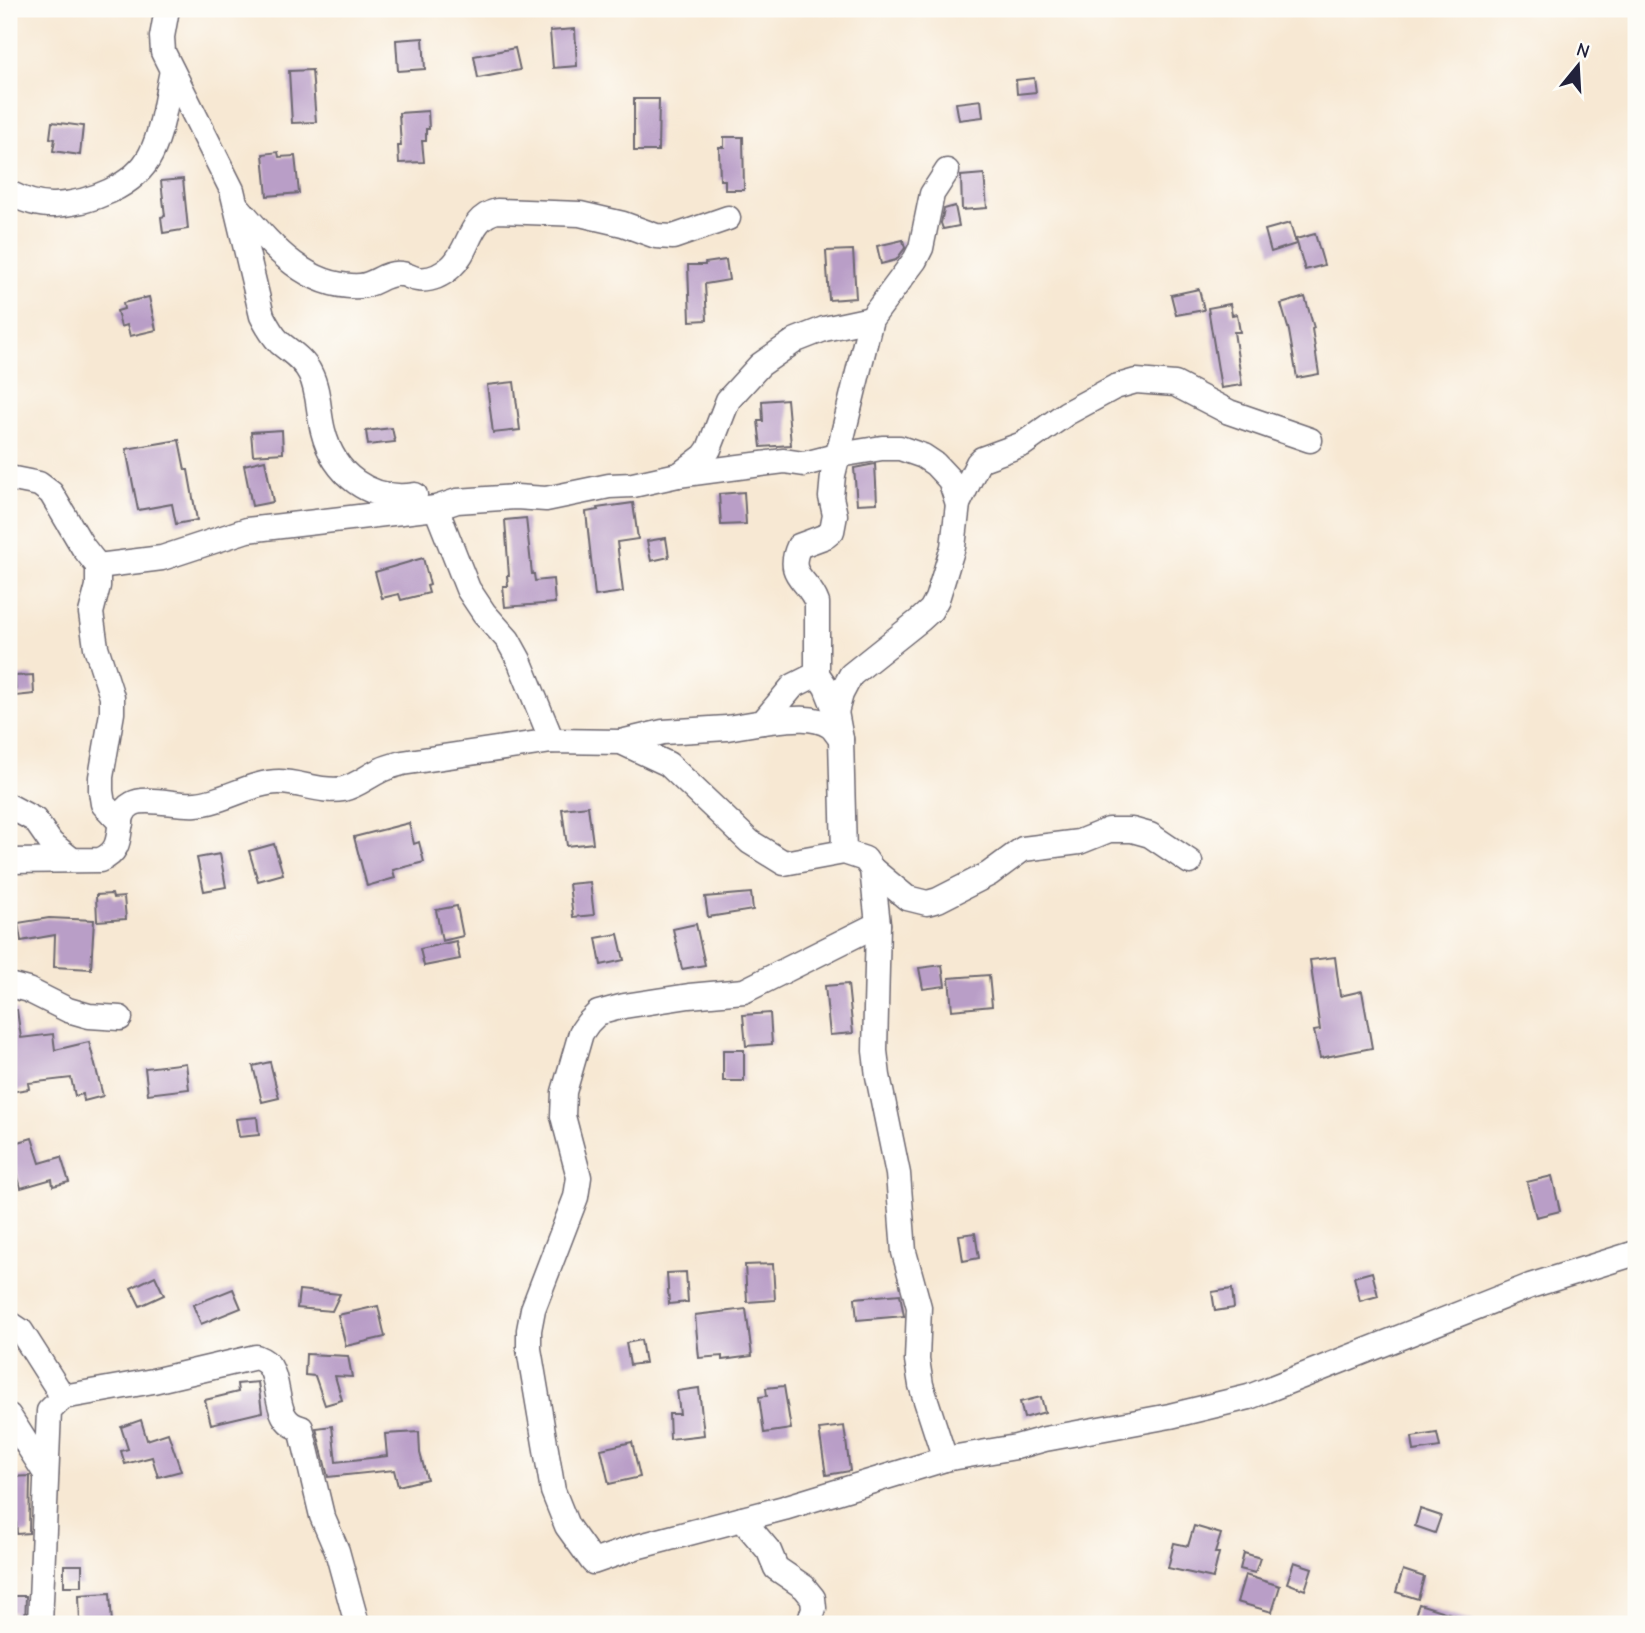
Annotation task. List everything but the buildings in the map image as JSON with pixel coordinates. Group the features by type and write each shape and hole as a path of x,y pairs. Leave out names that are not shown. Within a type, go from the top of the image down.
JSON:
{"street":[{"path":"167,9 162,37 163,52 232,190 262,316 272,334 312,375 326,440 340,465 360,486 387,497 433,493 447,504 468,589 484,613 508,640 552,741"},
{"path":"9,194 26,202 53,206 112,190 136,174 151,155 172,71"},
{"path":"844,852 841,739 836,712 826,687 817,674 817,603 795,573 794,556 799,546 832,531 835,515 831,497 833,475 871,319 915,260 921,248 932,194 947,171"},
{"path":"237,206 270,244 301,269 320,280 347,286 365,286 383,276 401,274 418,279 440,276 454,264 478,221 486,214 498,211 580,214 623,224 641,232 673,237 728,218"},
{"path":"678,475 709,449 728,400 760,365 796,340 824,329 871,319"},
{"path":"836,712 841,694 851,675 920,620 937,599 953,547 958,504 982,459 1023,444 1067,413 1115,387 1136,381 1175,384 1229,412 1310,440"},
{"path":"98,566 162,558 247,530 447,504 516,498 545,499 678,475 785,461 804,464 839,454 882,448 900,448 923,456 944,472 958,504"},
{"path":"804,464 831,497"},
{"path":"9,478 39,484 51,493 83,547 98,566 91,612 96,647 112,697 101,791 103,804 121,823"},
{"path":"763,722 793,686 817,674"},
{"path":"9,861 100,860 110,856 118,847 126,809 133,803 145,800 174,805 198,804 275,782 342,789 363,781 382,769 402,764 552,741 621,742 663,732 727,728 796,718 831,726 841,739"},
{"path":"621,742 667,764 750,842 773,858 784,863 794,863 844,852 865,859 872,870 907,898 927,903 989,874 1023,849 1079,842 1109,830 1132,830 1150,835 1190,862"},
{"path":"9,806 35,820 51,843 71,859"},
{"path":"872,870 878,924 875,1051 878,1076 898,1174 904,1252 919,1307 917,1360 921,1385 945,1459"},
{"path":"878,924 744,991 624,1006 598,1013 581,1033 564,1092 564,1116 579,1177 576,1197 533,1309 529,1349 554,1491 567,1526 593,1562 636,1547 784,1508 945,1459 1170,1416 1249,1397 1530,1286 1636,1253"},
{"path":"9,985 28,989 68,1010 89,1016 120,1018"},
{"path":"9,1323 21,1331 63,1397"},
{"path":"40,1624 49,1410 63,1397 153,1381 256,1357 270,1367 284,1419 292,1426 301,1428 322,1516 337,1552 357,1624"},
{"path":"9,1416 46,1474"},
{"path":"769,1551 784,1508"},
{"path":"742,1519 769,1551 776,1568 804,1587 813,1598 814,1608 809,1624"}]}
